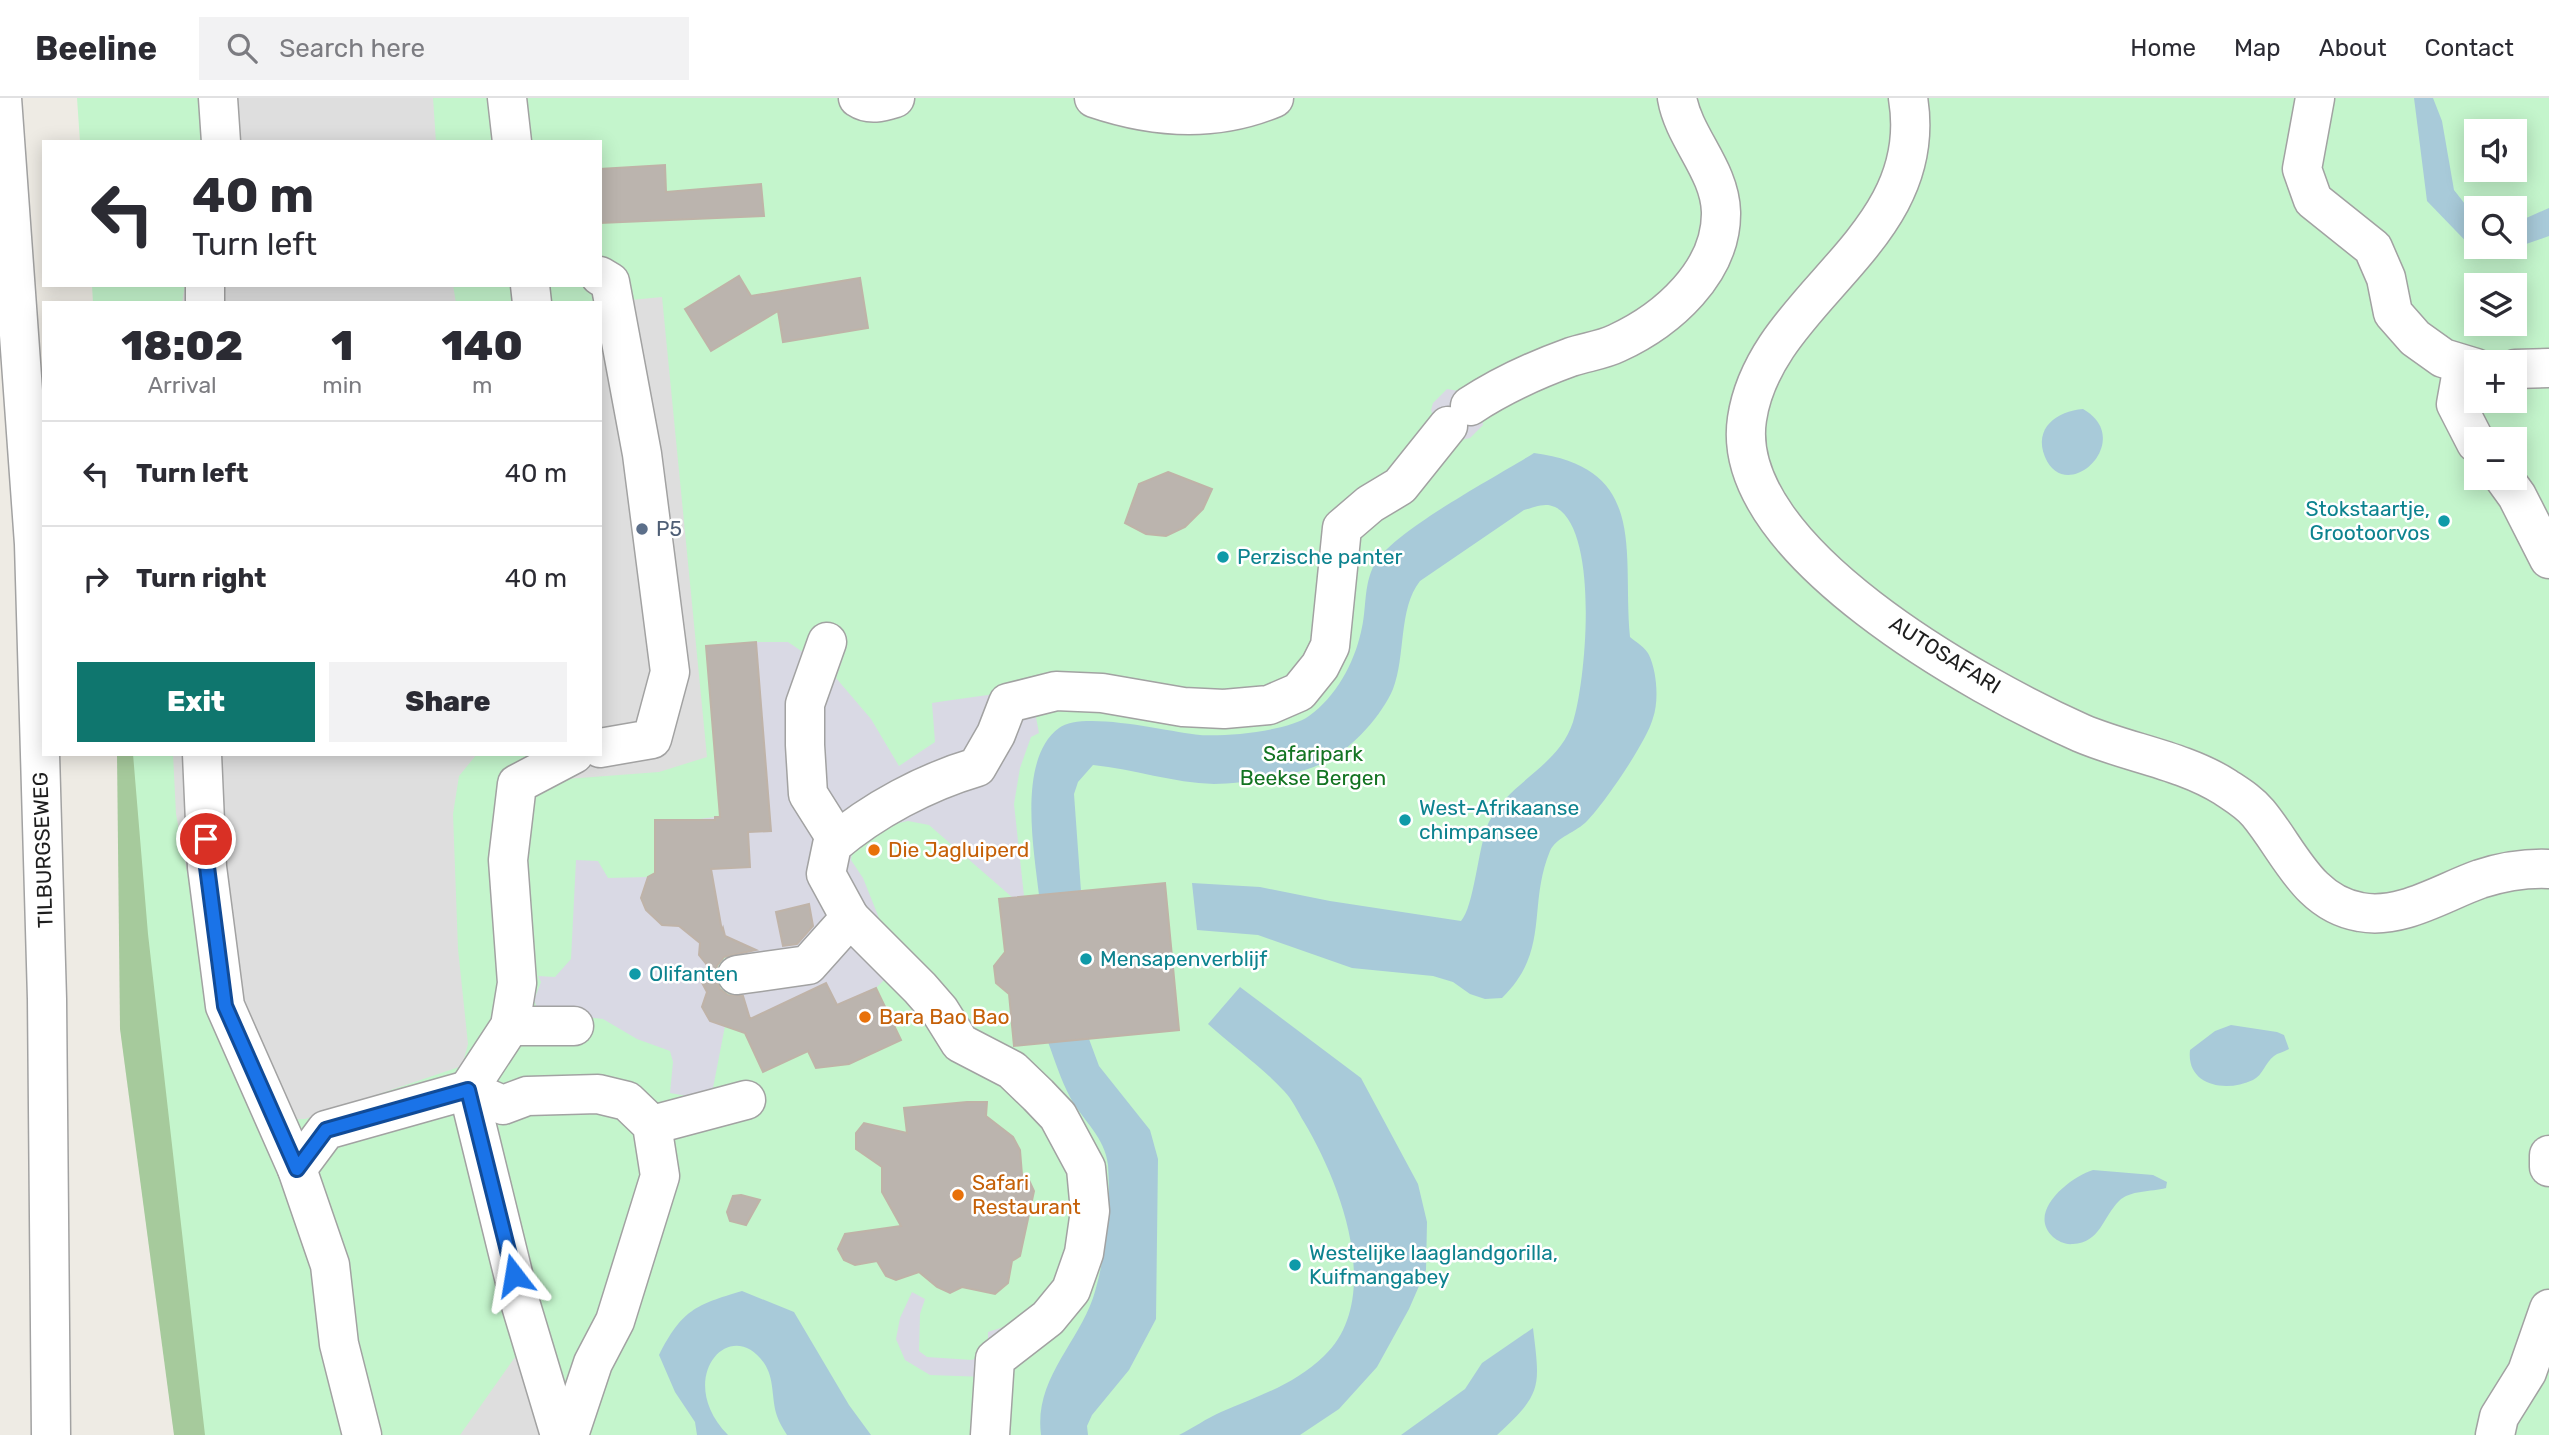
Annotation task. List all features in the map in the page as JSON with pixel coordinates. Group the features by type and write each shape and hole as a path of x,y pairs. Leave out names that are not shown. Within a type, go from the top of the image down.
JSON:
{"street":[{"name":"TILBURGSEWEG","path":"2,98 34,544 47,999 51,1435"},
{"path":"218,98 221,140"},
{"path":"507,98 512,140"},
{"path":"859,98 864,102 880,103 895,98"},
{"path":"1094,98 1155,114 1185,116 1239,109 1274,98"},
{"path":"990,1435 995,1359 1048,1318 1072,1290 1083,1253 1090,1211 1086,1168 1052,1109 1012,1070 960,1044 940,1011 920,988 850,918 827,874 832,845 940,778 977,767 996,734 1008,704 1056,691 1101,693 1183,707 1224,709 1269,705 1299,692 1320,666 1331,646 1342,528 1370,504 1400,486 1459,416 1492,391 1534,371 1616,344 1641,330 1689,293 1709,260 1721,211 1710,171 1676,98"},
{"name":"AUTOSAFARI","path":"1908,98 1908,151 1892,200 1871,232 1768,361 1747,417 1745,449 1755,484 1792,540 1828,575 1870,607 1913,638 1992,686 2081,733 2198,775 2242,799 2257,813 2302,876 2322,896 2339,905 2367,913 2398,911 2501,873 2549,869"},
{"path":"2315,98 2302,169 2313,200 2373,248 2386,278 2393,313 2415,338 2443,358 2464,365"},
{"path":"602,277 610,282 642,454 670,672 652,738 602,748"},
{"path":"2527,369 2549,368"},
{"path":"2464,383 2456,404 2468,427"},
{"path":"2513,490 2549,559"},
{"path":"827,642 805,704 805,745 808,794 837,840"},
{"path":"202,756 207,867 225,1006 297,1169 330,1265 339,1344 362,1435"},
{"path":"560,1435 520,1302 468,1090 510,1026 517,984 508,860 517,784 570,756"},
{"path":"737,975 808,965 850,918"},
{"path":"510,1026 574,1026"},
{"path":"297,1169 326,1130 468,1090 503,1105 527,1096 598,1094 627,1101 652,1125 660,1177 615,1321 593,1363 569,1435"},
{"path":"652,1125 746,1100"},
{"path":"2549,1155 2549,1167"},
{"path":"2495,1435 2499,1417 2527,1372 2549,1309"}],"green space":[{"name":"Safaripark Beekse Bergen","path":"77,98 2549,98 2549,1435 205,1435 148,934 133,756 602,756 602,301 93,301 92,287 602,287 602,140 80,140"},
{"path":"117,756 174,756 344,1435 174,1435 120,1029"}],"shaded area":[{"path":"200,98 433,98 436,140 203,140"},
{"path":"1669,98 1687,98 1726,192 1727,234 1710,280 1697,295 1657,328 1622,350 1589,364 1546,375 1482,411 1483,425 1470,438 1451,442 1403,494 1358,524 1348,542 1339,639 1324,676 1308,694 1283,710 1250,716 1200,716 1108,702 1059,701 1034,707 1039,733 1031,737 1020,768 1014,804 1024,896 1013,898 929,825 908,821 865,832 853,848 851,860 863,878 883,928 921,965 976,1040 986,1048 1019,1058 1031,1067 1093,1150 1098,1209 1090,1260 1082,1281 1063,1311 1007,1361 997,1435 979,1435 985,1377 930,1375 905,1360 896,1339 900,1318 912,1292 925,1299 920,1314 919,1351 927,1357 972,1360 988,1351 988,1332 1022,1321 1058,1289 1068,1270 1081,1220 1080,1177 1069,1138 1029,1111 1022,1086 1016,1077 953,1046 900,976 889,975 876,988 836,1006 826,984 786,1002 790,1011 745,1032 739,1016 743,1002 735,989 739,982 729,964 734,949 729,938 720,934 718,913 699,906 702,892 692,874 691,820 715,817 717,869 750,867 748,832 771,830 756,642 788,642 813,659 826,623 846,634 847,646 836,678 871,719 899,766 935,742 932,703 1044,687 1089,685 1224,701 1271,696 1283,691 1303,676 1314,662 1320,648 1326,617 1332,529 1340,516 1411,464 1425,448 1437,431 1431,410 1433,403 1447,389 1477,394 1537,361 1629,329 1677,292 1693,274 1711,231 1711,195 1676,123"},
{"path":"185,287 453,287 456,301 182,301"},
{"name":"P5","path":"662,297 707,757 659,772 566,779 597,756 602,756 602,303"},
{"path":"173,756 475,756 459,776 453,814 458,949 468,1044 462,1066 305,1119 255,1120 214,1013 176,814"},
{"path":"576,860 598,861 608,878 648,877 641,898 646,910 662,925 681,926 700,943 699,955 707,965 701,981 707,992 703,1007 725,1026 713,1088 687,1096 670,1093 673,1062 670,1051 637,1039 603,1019 538,1011 534,1000 541,982 538,976 555,977 571,959"},
{"path":"520,1350 544,1435 460,1435"}],"water":[{"path":"2414,98 2433,98 2442,121 2454,190 2464,203 2464,239 2427,201"},
{"path":"2549,208 2549,236 2527,244 2527,218"},
{"path":"2083,409 2098,422 2103,437 2100,451 2092,463 2080,472 2067,475 2055,471 2045,457 2042,447 2045,430 2056,417"},
{"path":"1534,453 1571,462 1596,476 1613,495 1622,518 1626,545 1630,637 1646,650 1652,662 1656,703 1643,741 1614,787 1587,821 1557,842 1550,851 1543,871 1533,945 1527,963 1502,998 1485,999 1470,994 1453,982 1433,976 1352,968 1258,935 1197,930 1192,883 1260,887 1330,901 1461,921 1473,890 1488,824 1507,797 1556,752 1566,738 1578,702 1585,642 1584,574 1579,544 1569,521 1555,507 1547,505 1524,510 1420,581 1408,605 1400,662 1393,689 1375,719 1338,754 1318,765 1273,778 1214,784 1093,765 1078,782 1074,794 1081,891 1039,895 1032,831 1033,783 1037,761 1046,742 1059,728 1087,721 1200,735 1225,735 1287,726 1309,716 1328,699 1349,667 1361,632 1371,573 1384,552 1423,521"},
{"path":"1240,987 1361,1078 1418,1184 1427,1222 1426,1270 1409,1309 1377,1367 1339,1409 1300,1435 1179,1435 1216,1414 1288,1382 1312,1366 1324,1356 1342,1332 1352,1303 1354,1272 1350,1240 1342,1207 1318,1147 1287,1094 1208,1024"},
{"path":"2231,1025 2277,1032 2284,1035 2289,1049 2274,1056 2253,1080 2242,1084 2220,1086 2201,1079 2190,1062 2190,1050 2215,1031"},
{"path":"1089,1039 1099,1066 1150,1130 1158,1159 1156,1319 1129,1370 1092,1415 1087,1426 1088,1435 1041,1435 1041,1415 1050,1380 1093,1298 1106,1232 1109,1181 1103,1146 1070,1097 1048,1042"},
{"path":"2093,1170 2153,1175 2167,1182 2166,1188 2124,1197 2089,1239 2082,1243 2067,1244 2053,1237 2046,1227 2048,1207 2063,1188"},
{"path":"742,1291 794,1312 849,1405 871,1435 787,1435 777,1416 770,1376 764,1363 750,1350 736,1346 723,1349 713,1360 706,1375 706,1393 712,1414 728,1435 697,1435 695,1422 675,1392 659,1355 675,1328 692,1311"},
{"path":"1533,1328 1537,1364 1535,1388 1523,1409 1497,1435 1401,1435 1465,1389 1482,1363"}],"building":[{"path":"665,165 666,192 761,184 764,216 602,223 602,169"},
{"path":"739,276 751,296 860,278 868,328 783,342 778,311 711,351 685,309"},
{"path":"1168,472 1212,489 1203,509 1185,527 1166,536 1146,534 1125,523 1139,484"},
{"path":"756,642 771,831 748,832 750,867 711,869 722,931 723,928 725,936 756,950 724,957 717,966 716,979 720,989 728,995 743,996 750,1019 826,983 837,1005 876,988 901,1040 849,1064 816,1068 808,1051 763,1072 745,1033 710,1021 702,1007 707,992 701,981 707,965 699,955 700,943 679,926 662,925 646,910 641,898 648,877 655,873 655,820 715,820 715,817 720,817 706,646"},
{"name":"Mensapenverblijf","path":"1165,883 1179,1030 1014,1046 1009,994 996,983 994,966 1005,952 999,899"},
{"path":"809,904 813,926 797,944 783,946 776,912"},
{"name":"Safari Restaurant","path":"987,1102 986,1116 1013,1137 1020,1150 1022,1175 1028,1178 1034,1191 1020,1256 1012,1261 1008,1283 995,1294 962,1287 950,1293 937,1287 919,1272 896,1280 886,1276 877,1261 855,1265 844,1260 838,1249 845,1234 901,1226 882,1192 882,1167 856,1149 856,1133 864,1123 907,1133 904,1108"},
{"path":"741,1195 760,1200 746,1225 730,1221 727,1212 733,1196"}],"place":[{"name":"Stokstaartje, Grootoorvos","path":"2444,521"},
{"name":"P5","path":"642,529"},
{"name":"Perzische panter","path":"1223,557"},
{"name":"West-Afrikaanse chimpansee","path":"1405,820"},
{"name":"Die Jagluiperd","path":"874,850"},
{"name":"Mensapenverblijf","path":"1086,959"},
{"name":"Olifanten","path":"635,974"},
{"name":"Bara Bao Bao","path":"865,1017"},
{"name":"Safari Restaurant","path":"958,1195"},
{"name":"Westelijke laaglandgorilla, Kuifmangabey","path":"1295,1265"}],"route":[{"path":"206,839 207,867 225,1006 297,1169 316,1139 326,1130 468,1090 514,1275"}]}
